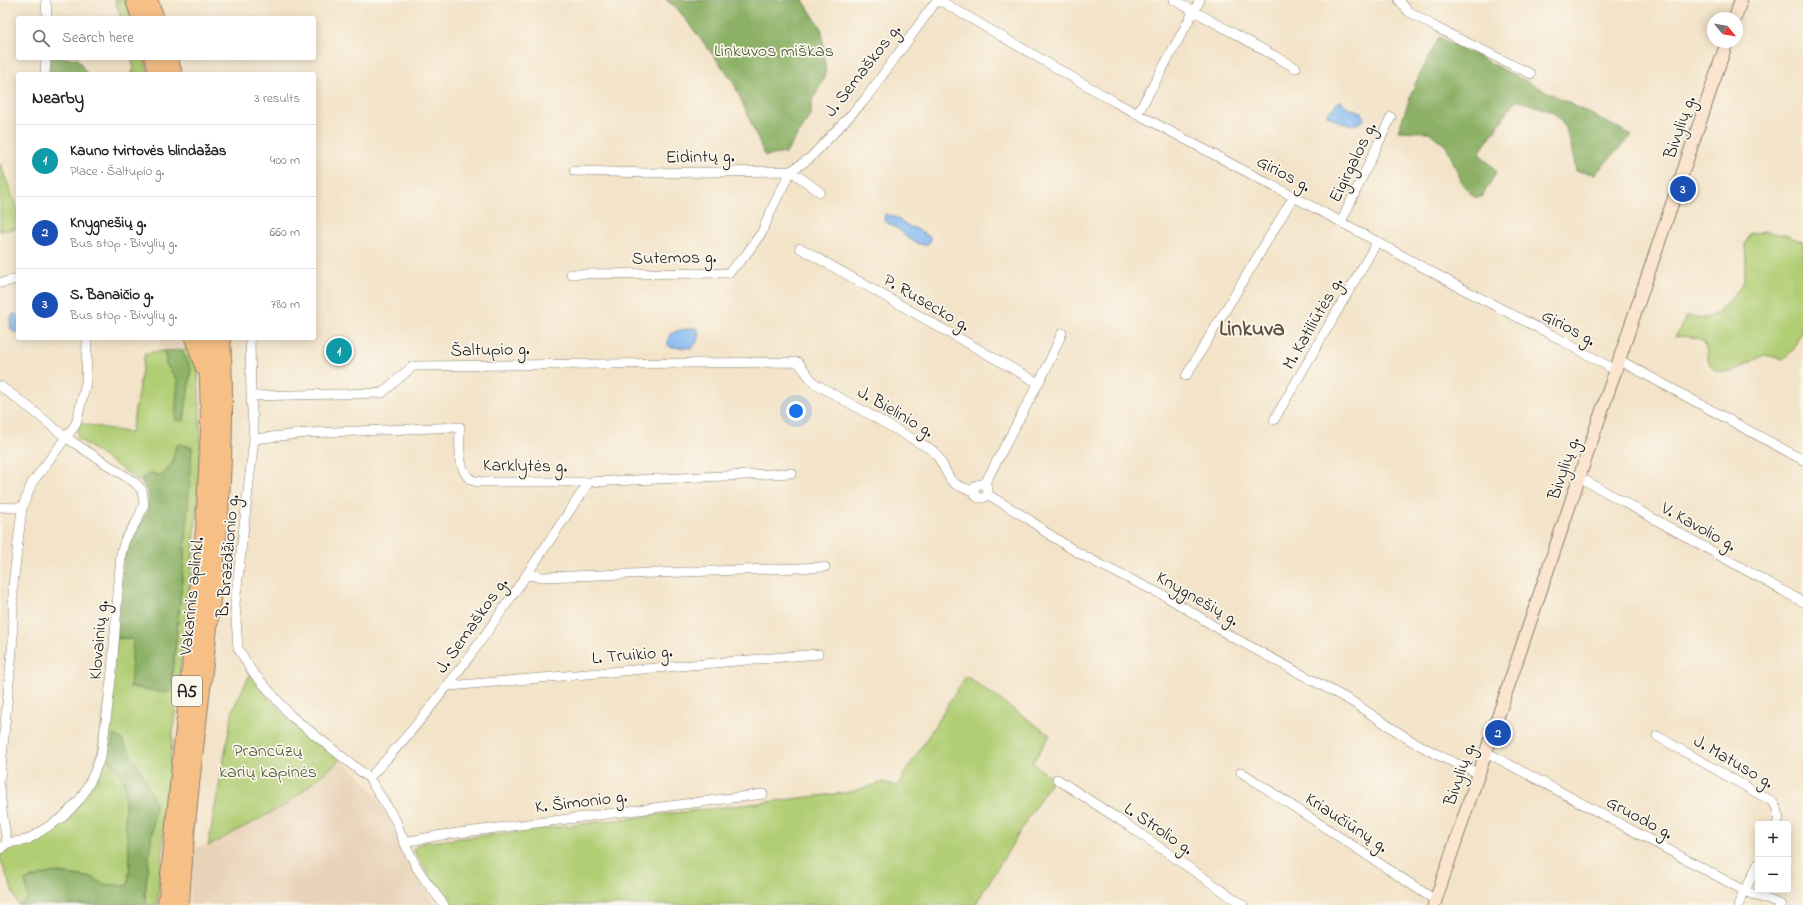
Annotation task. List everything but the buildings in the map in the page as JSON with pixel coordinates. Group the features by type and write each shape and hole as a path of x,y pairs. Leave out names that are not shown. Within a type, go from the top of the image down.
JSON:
{"highway":[{"path":"134,0 139,16"},
{"path":"149,0 155,16"},
{"path":"154,60 157,72"},
{"path":"170,60 173,72"},
{"path":"194,340 209,378"},
{"name":"Vakarinis aplinkl.","path":"166,905 204,529 208,460 209,378 207,340"},
{"name":"Vakarinis aplinkl.","path":"180,905 222,479 224,402 222,340"}],"street":[{"path":"46,0 47,16"},
{"name":"Girios g.","path":"938,0 1115,102 1294,196 1377,242 1803,460"},
{"name":"J. Semaškos g.","path":"791,171 810,158 863,102 938,0"},
{"path":"1174,0 1296,68"},
{"path":"1138,113 1200,0"},
{"path":"1399,0 1408,11 1437,28 1531,74"},
{"path":"1737,12 1741,0"},
{"name":"Bivylių g.","path":"1434,902 1725,48"},
{"path":"45,72 46,60"},
{"name":"Eigirgalos g.","path":"1341,222 1391,117"},
{"path":"791,171 820,192"},
{"name":"Eidintų g.","path":"574,172 648,173 791,171"},
{"name":"Sutemos g.","path":"571,274 728,273 745,256 762,232 791,171"},
{"path":"1186,376 1294,196"},
{"name":"M. Katiliūtės g.","path":"1274,420 1377,242"},
{"name":"P. Rusecko g.","path":"800,248 1038,383"},
{"path":"0,283 16,279"},
{"path":"986,489 1062,333"},
{"path":"0,778 13,640 13,585 22,508 32,483 76,424 86,383 87,340"},
{"path":"250,340 251,396"},
{"name":"Šaltupio g.","path":"251,396 382,394 413,366 798,362"},
{"name":"J. Bielinio g.","path":"798,362 814,383 939,455 951,481 966,489 974,491"},
{"name":"Klovainių g.","path":"0,386 30,408 65,437 134,482 142,490 144,504 138,519 126,540 121,554 108,706 101,756 92,778 81,798 63,817 27,840 4,846"},
{"name":"B. Brazdžionio g.","path":"251,396 254,439 235,604 238,648 251,670 291,716 369,778 396,821 404,842 426,881 444,905"},
{"name":"Karklytės g.","path":"254,439 307,433 460,427 461,464 465,473 473,480 589,482 792,473"},
{"name":"V. Kavolio g.","path":"1579,477 1803,602"},
{"name":"J. Semaškos g.","path":"369,778 400,746 449,686 589,482"},
{"name":"Knygnešių g.","path":"974,491 976,496 981,498 986,489 1044,531 1075,551 1167,596 1227,634 1351,701 1410,740 1444,758 1478,773"},
{"path":"0,507 22,508"},
{"path":"526,575 543,577 825,567"},
{"name":"L. Truikio g.","path":"449,686 818,654"},
{"name":"J. Matuso g.","path":"1657,736 1773,802 1778,809 1779,821"},
{"name":"Gruodo g.","path":"1486,752 1745,891 1782,905"},
{"name":"Kriaučiūnų g.","path":"1241,772 1434,902"},
{"name":"L. Strolio g.","path":"1057,779 1129,826 1243,905"},
{"path":"0,786 4,846"},
{"name":"K. Šimonio g.","path":"404,842 442,835 763,794"},
{"path":"1738,905 1755,870"}],"shaded area":[{"path":"160,340 198,340 192,348 163,351"},
{"path":"340,760 363,779 374,793 391,822 409,864 427,893 438,905 189,905 195,846 208,846 287,804"}],"green space":[{"path":"115,0 125,0 130,16 120,16"},
{"name":"Linkuvos miškas","path":"666,0 803,0 822,30 826,74 812,102 810,116 786,153 765,156 733,81 676,7"},
{"path":"1439,37 1632,135 1595,174 1576,171 1568,137 1556,115 1536,106 1516,100 1479,153 1497,171 1482,197 1474,197 1463,185 1447,147 1429,132 1398,131 1415,84"},
{"path":"51,60 78,60 86,72 48,72"},
{"path":"132,60 145,60 148,72 132,72 134,69"},
{"path":"0,164 16,205 16,228 0,231 0,177 2,170 0,170"},
{"path":"1767,232 1785,235 1803,242 1803,325 1794,349 1783,359 1764,355 1732,372 1715,371 1708,360 1706,348 1701,341 1693,337 1675,337 1687,316 1705,318 1718,313 1743,284 1746,262 1745,245 1750,233"},
{"path":"192,348 196,354 199,392 200,431 197,508 190,585 174,722 157,905 147,905 145,895 155,804 115,735 107,756 120,772 125,785 125,818 130,863 129,886 102,884 94,878 53,872 28,899 18,905 0,859 0,854 46,834 65,819 93,781 117,638 133,638 171,691 186,540 176,446 172,464 161,476 151,473 142,478 143,484 77,438 79,423 131,433 145,353 163,351 166,358 166,364 178,381 177,395 184,420 191,369 182,350"},
{"path":"182,350 191,369 184,420 178,421 175,419 178,381 166,364 166,358 163,351"},
{"path":"180,444 192,447 186,540 171,691 165,693 130,687 133,639 117,638 124,556 130,538 147,511 149,495 143,484 142,478 151,473 161,476 172,464 176,446"},
{"name":"Prancūzų karių kapinės","path":"250,674 270,700 291,722 340,760 287,804 208,846 233,709"},
{"path":"966,676 1050,735 1032,763 1053,778 975,905 454,905 430,878 413,849 421,843 851,792 883,782 897,786"},
{"path":"115,735 122,740 145,778 155,804 145,894 147,905 19,905 28,899 25,880 53,872 94,878 102,884 128,886 130,863 125,818 125,785 119,772 107,756"}],"water":[{"path":"1340,101 1349,108 1362,112 1364,120 1350,125 1327,115 1327,113 1337,102"},
{"path":"885,214 893,216 930,237 930,242 925,245 913,241 884,220"},
{"path":"13,314 16,315 16,332 11,329 10,321"},
{"path":"692,328 698,329 699,337 692,348 670,347 668,345 668,340 672,334 679,330"}],"place":[{"name":"S. Banaičio g.","path":"1683,189"},
{"name":"Kauno tvirtovės blindažas","path":"339,351"},
{"name":"Knygnešių g.","path":"1498,733"}],"district":[{"name":"Linkuva","path":"1252,327"}]}
